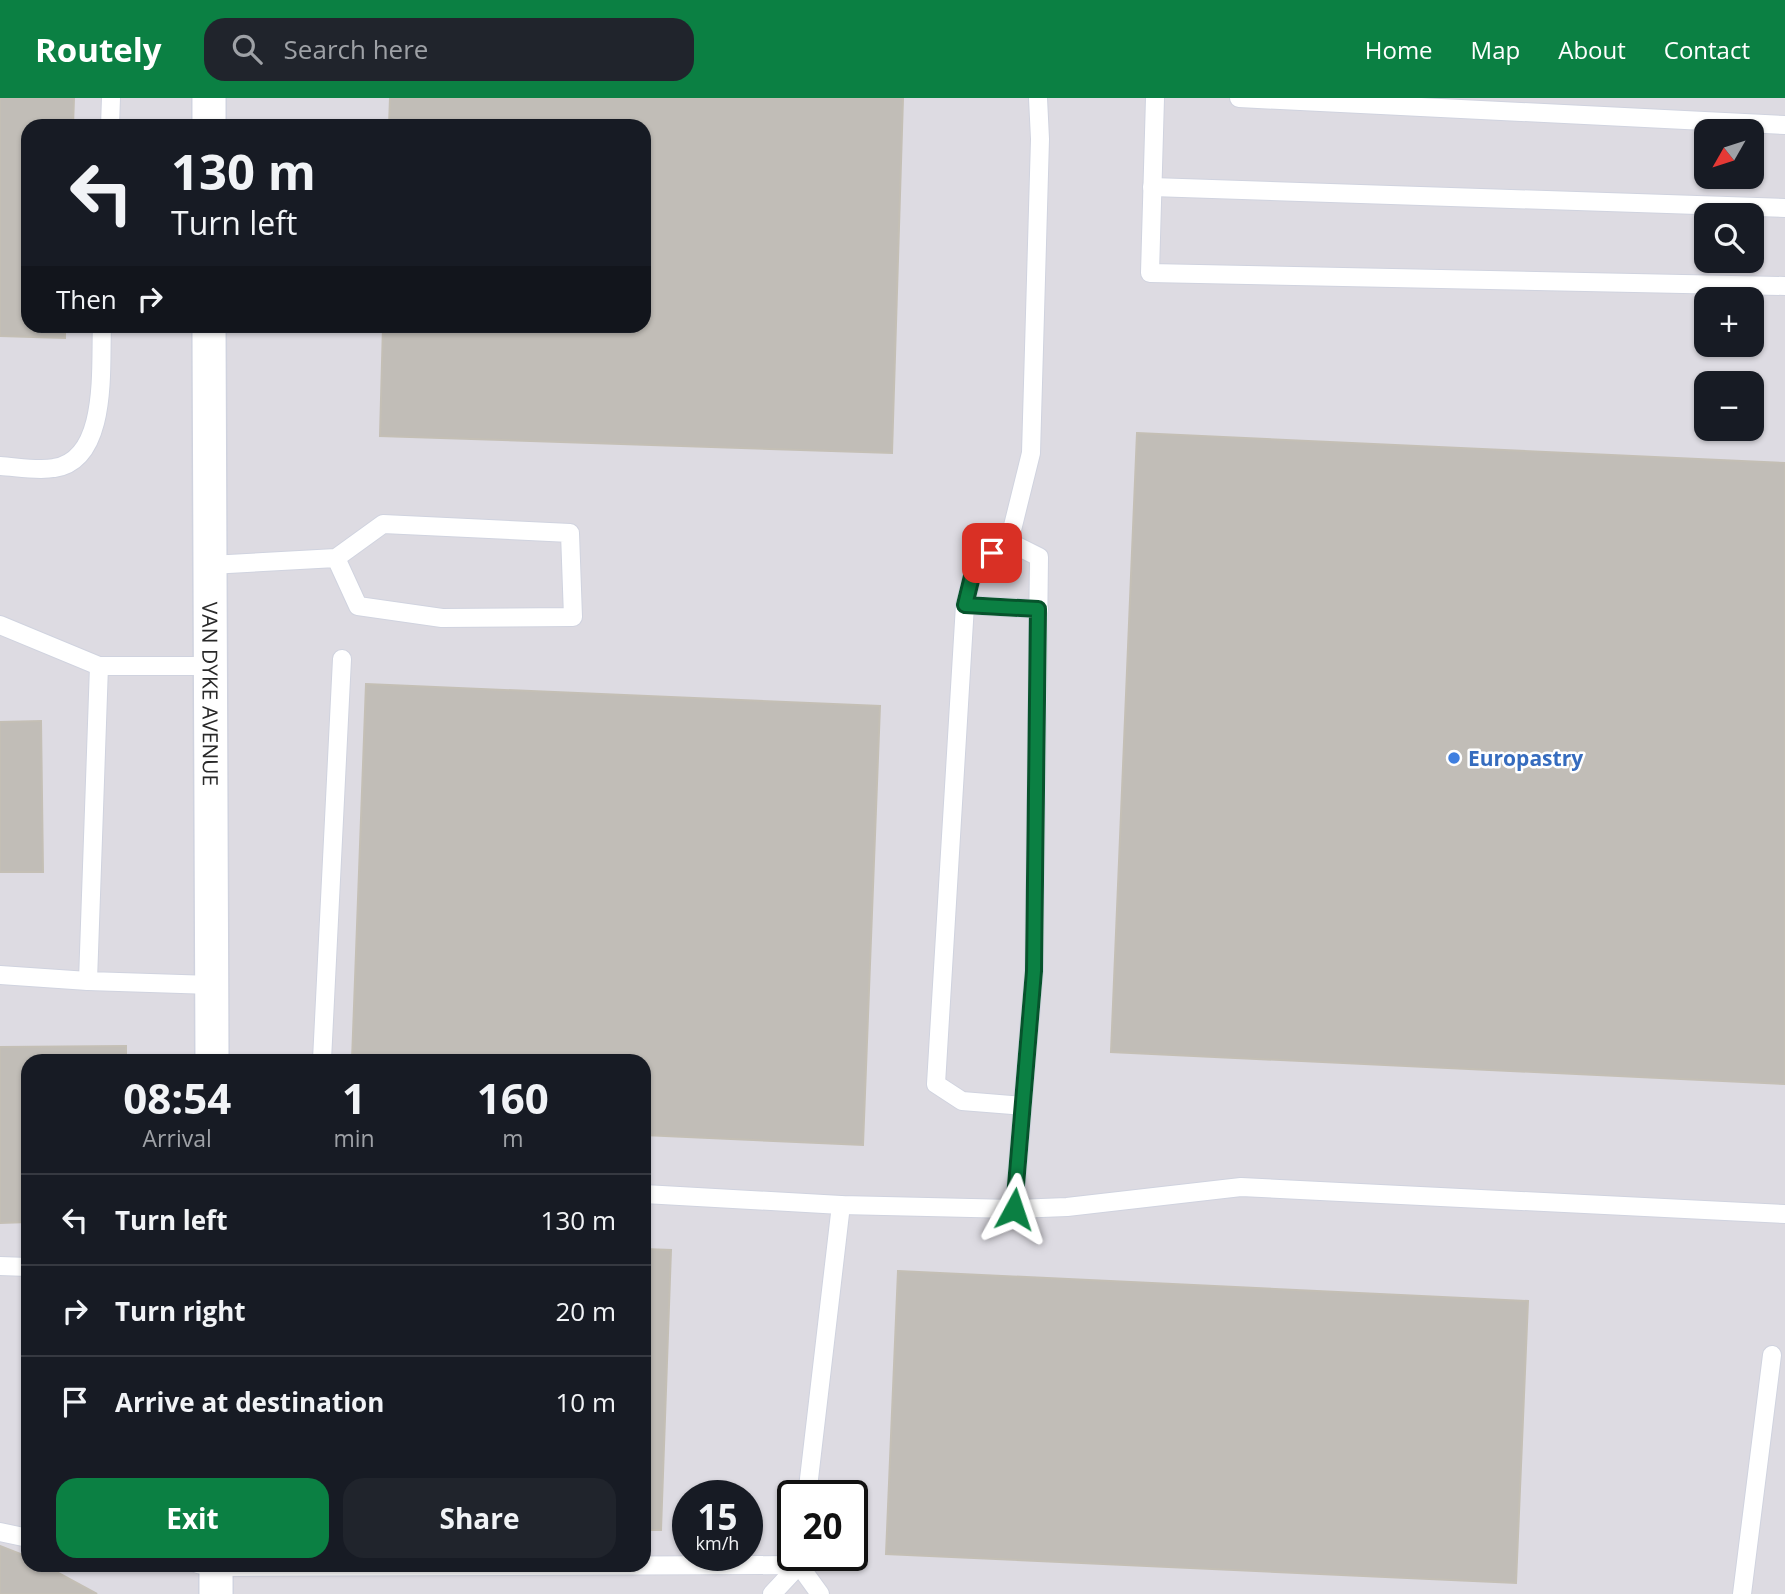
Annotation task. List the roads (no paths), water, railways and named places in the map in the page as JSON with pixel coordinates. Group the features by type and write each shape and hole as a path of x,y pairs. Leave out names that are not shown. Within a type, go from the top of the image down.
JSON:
{"street":[{"path":"209,98 209,119"},
{"name":"VAN DYKE AVENUE","path":"209,333 212,1054"}],"lane":[{"path":"110,119 111,98"},
{"path":"1023,1106 962,1101 936,1084 965,605 975,564 1009,542 1031,453 1040,139 1038,98"},
{"path":"1155,98 1150,273 1785,286"},
{"path":"1239,98 1785,125"},
{"path":"1152,187 1785,208"},
{"path":"0,466 55,468 74,460 91,440 99,403 102,333"},
{"path":"210,565 336,558 383,524 570,533 573,617 442,618 358,606 336,558"},
{"path":"1009,542 1039,557 1034,971 1014,1209"},
{"path":"965,605 1038,609"},
{"path":"0,625 99,666 210,666"},
{"path":"322,1054 342,659"},
{"path":"88,981 99,666"},
{"path":"0,975 212,985"},
{"path":"651,1194 841,1205 1014,1209 1067,1207 1241,1187 1785,1214"},
{"path":"809,1480 841,1205"},
{"path":"0,1266 21,1267"},
{"path":"1742,1594 1773,1355"},
{"path":"0,1532 21,1536"},
{"path":"651,1563 777,1561"},
{"path":"772,1594 791,1571"},
{"path":"806,1571 820,1594"},
{"path":"212,1573 257,1572"}],"place":[{"name":"Europastry","path":"1454,758"}]}
